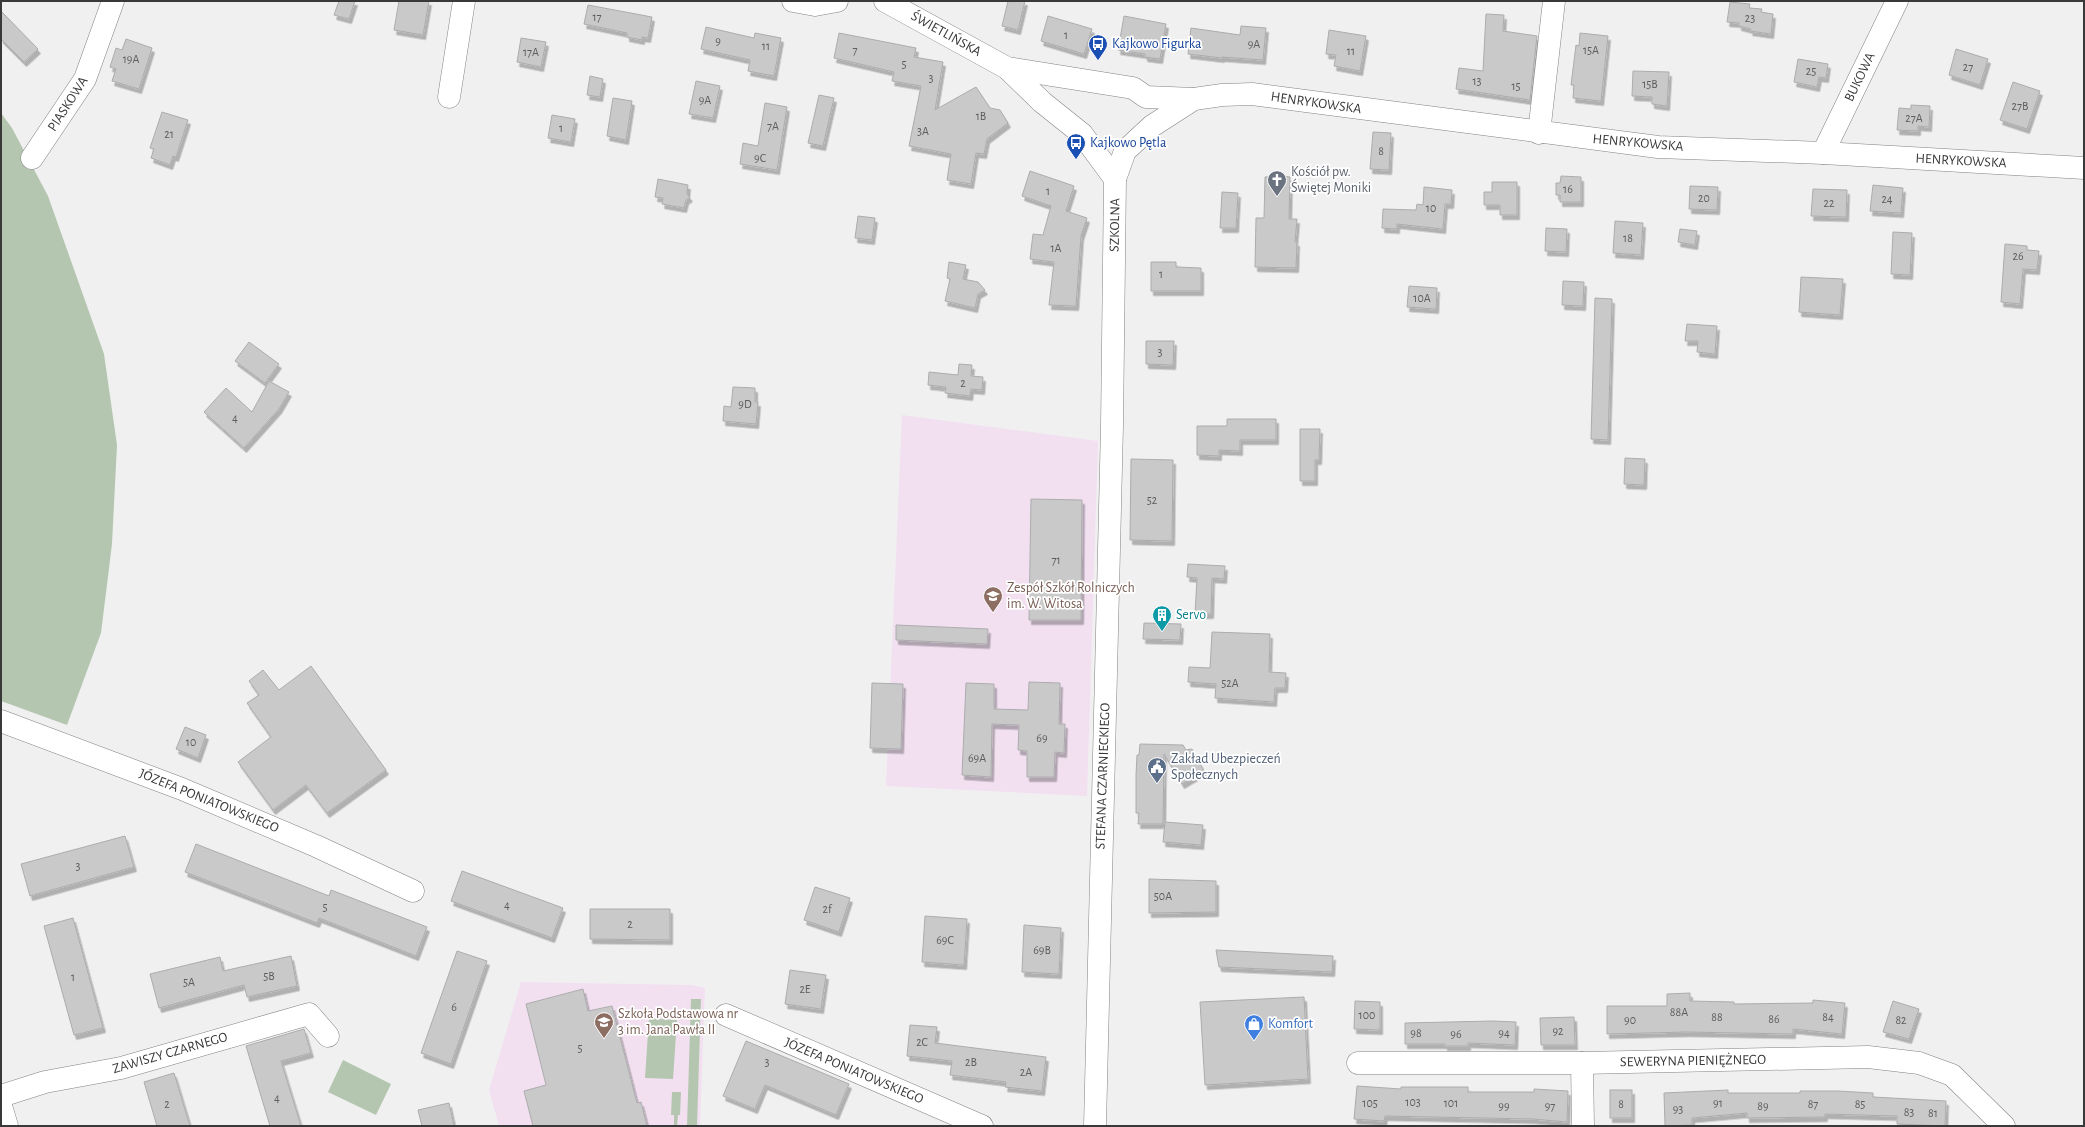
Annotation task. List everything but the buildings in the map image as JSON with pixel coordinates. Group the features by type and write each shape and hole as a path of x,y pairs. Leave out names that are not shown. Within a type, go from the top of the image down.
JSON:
{"street":[{"name":"PIASKOWA","path":"32,158 85,79 113,1"},
{"path":"449,97 464,1"},
{"path":"793,1 815,5 837,1"},
{"name":"ŚWIETLIŃSKA","path":"885,1 1007,68"},
{"path":"1539,133 1554,1"},
{"name":"BUKOWA","path":"1822,153 1897,1"},
{"name":"HENRYKOWSKA","path":"1007,68 1060,75 1133,88 1146,97 1194,99 1222,95 1252,94 1539,133 1658,147 1822,153 2084,168"},
{"name":"SZKOLNA","path":"1007,68 1042,102 1082,134 1115,179 1112,426"},
{"path":"1042,102 1060,75"},
{"path":"1146,97 1151,109 1152,126"},
{"name":"HENRYKOWSKA","path":"1115,179 1125,151 1152,126 1194,99"},
{"path":"1082,134 1125,151"},
{"name":"STEFANA CZARNIECKIEGO","path":"1095,1126 1112,426"},
{"name":"JÓZEFA PONIATOWSKIEGO","path":"1,722 182,789 316,846 413,891"},
{"name":"ZAWISZY CZARNEGO","path":"1,1096 45,1082 121,1068 309,1014 328,1036"},
{"name":"JÓZEFA PONIATOWSKIEGO","path":"726,1015 982,1126"},
{"name":"SEWERYNA PIENIĘŻNEGO","path":"1358,1063 1582,1063 1868,1058 1919,1063 1952,1075 2004,1126"},
{"path":"1582,1063 1583,1126"},
{"path":"1,1106 7,1126"}],"shaded area":[{"name":"Zespół Szkół Rolniczych im. W. Witosa","path":"902,415 1098,441 1087,796 886,786"},
{"name":"Szkoła Podstawowa nr 3 im. Jana Pawła II","path":"521,982 691,985 705,988 700,1126 499,1126 489,1090"}],"green space":[{"path":"1,113 12,128 48,196 104,354 117,445 112,544 101,633 67,725 1,701"},
{"path":"691,999 701,999 697,1126 687,1126"},
{"path":"649,1018 677,1020 673,1079 645,1078"},
{"path":"343,1060 391,1084 376,1115 328,1092"},
{"path":"672,1092 681,1092 680,1115 678,1115 677,1126 674,1126 674,1115 671,1115"}],"place":[{"name":"Kajkowo Figurka","path":"1098,61"},
{"name":"Kajkowo Pętla","path":"1076,160"},
{"name":"Kościół pw. Świętej Moniki","path":"1277,197"},
{"name":"Zespół Szkół Rolniczych im. W. Witosa","path":"993,613"},
{"name":"Servo","path":"1162,632"},
{"name":"Zakład Ubezpieczeń Społecznych","path":"1157,784"},
{"name":"Szkoła Podstawowa nr 3 im. Jana Pawła II","path":"604,1039"},
{"name":"Komfort","path":"1254,1041"}]}
